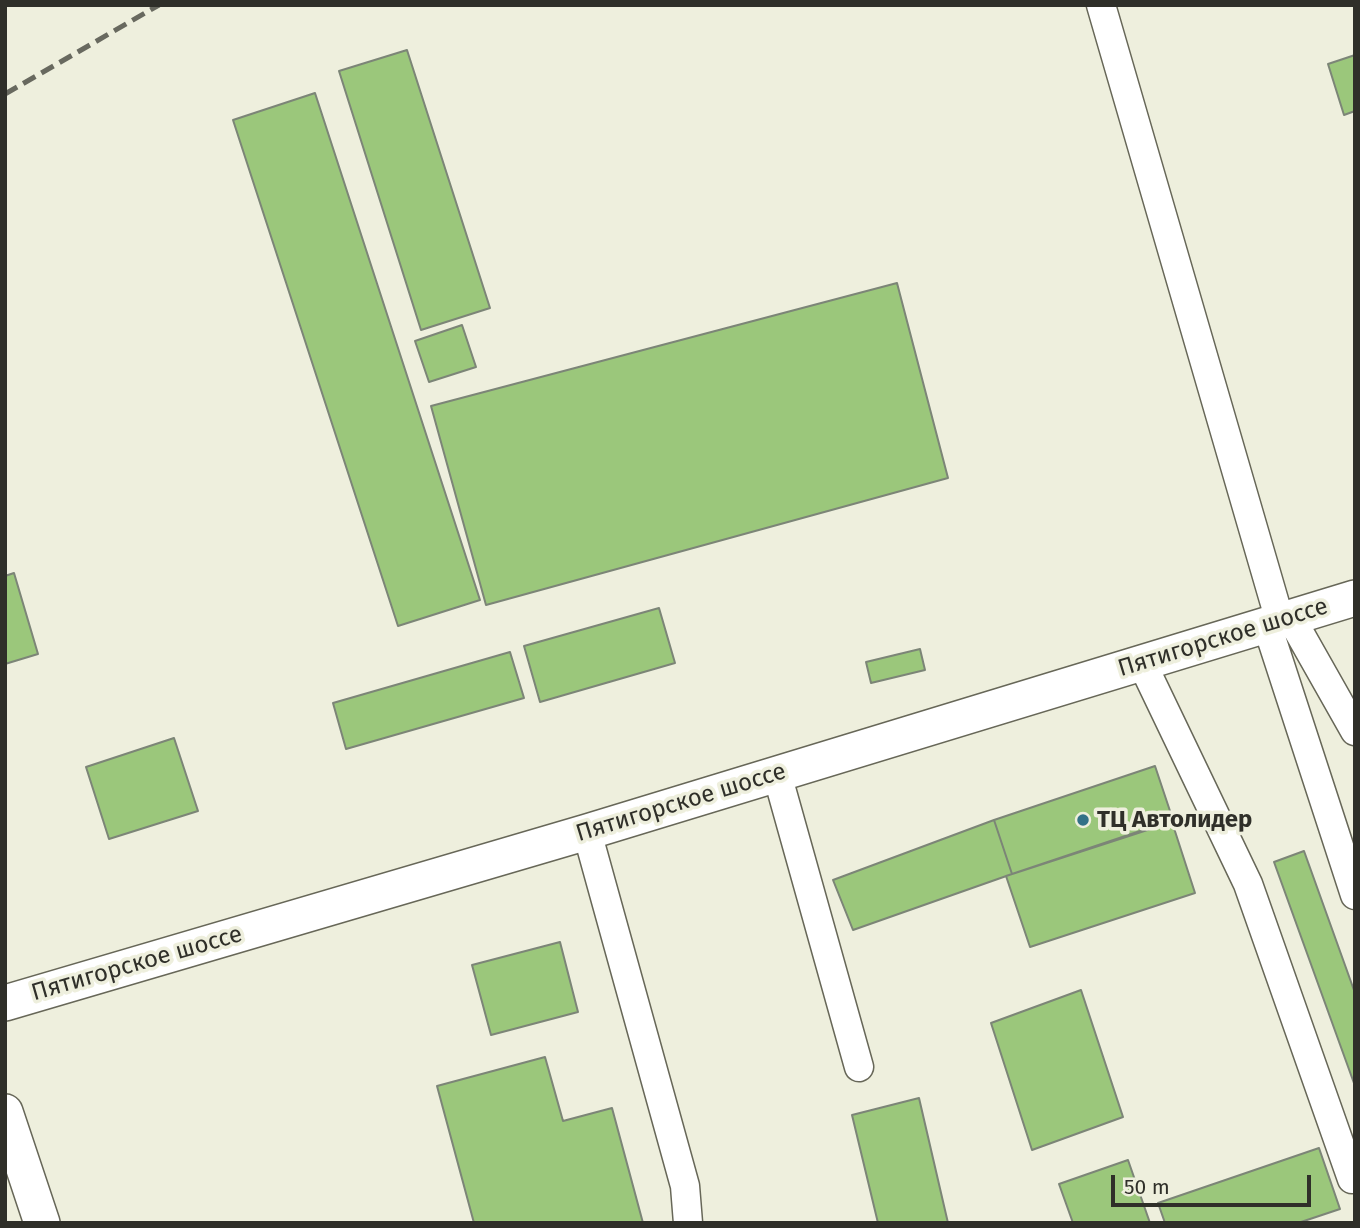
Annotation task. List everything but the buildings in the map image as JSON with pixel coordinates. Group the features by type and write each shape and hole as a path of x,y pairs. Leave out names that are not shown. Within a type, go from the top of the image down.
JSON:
{"main road":[{"name":"Пятигорское шоссе","path":"5,1003 587,832 1355,598"},
{"path":"5,1112 42,1223"}],"lane":[{"path":"1101,5 1279,621 1355,895"},
{"path":"1279,621 1355,732"},
{"path":"1143,663 1248,884 1352,1179"},
{"path":"777,774 859,1067"},
{"path":"587,832 685,1186 688,1223"}],"railway":[{"path":"5,94 159,5"}],"place":[{"name":"ТЦ Автолидер","path":"1083,820"}]}
